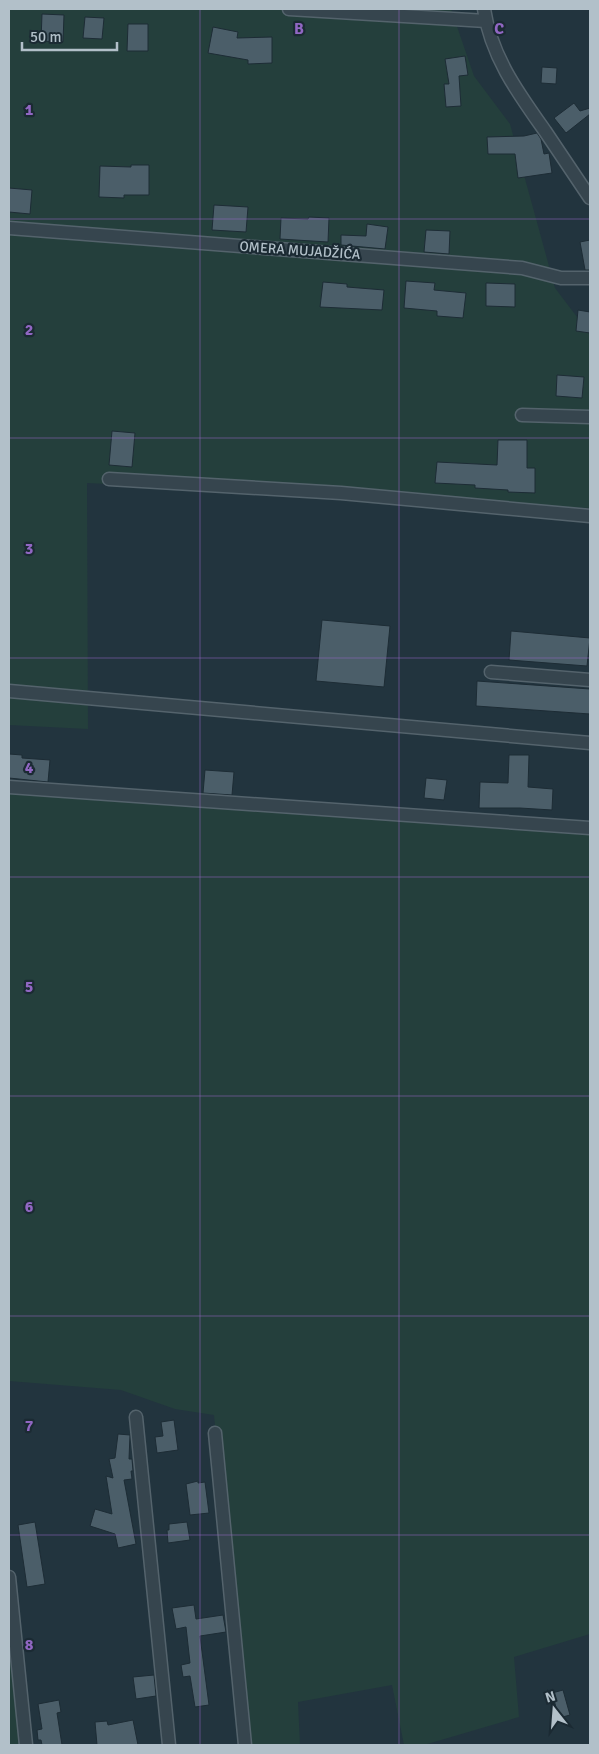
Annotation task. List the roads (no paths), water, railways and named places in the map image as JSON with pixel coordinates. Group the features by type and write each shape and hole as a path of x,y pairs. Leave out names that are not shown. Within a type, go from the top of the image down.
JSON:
{"street":[{"path":"289,9 485,15 489,38 500,63 516,90 590,198"},
{"name":"OMERA MUJADŽIĆA","path":"9,228 522,268 561,278 590,278"},
{"path":"522,415 590,417"},
{"path":"109,479 341,493 590,516"},
{"path":"492,672 590,680"},
{"path":"9,691 590,743"},
{"path":"9,787 590,828"},
{"path":"136,1417 170,1745"},
{"path":"215,1433 246,1745"},
{"path":"9,1577 26,1745"}]}
